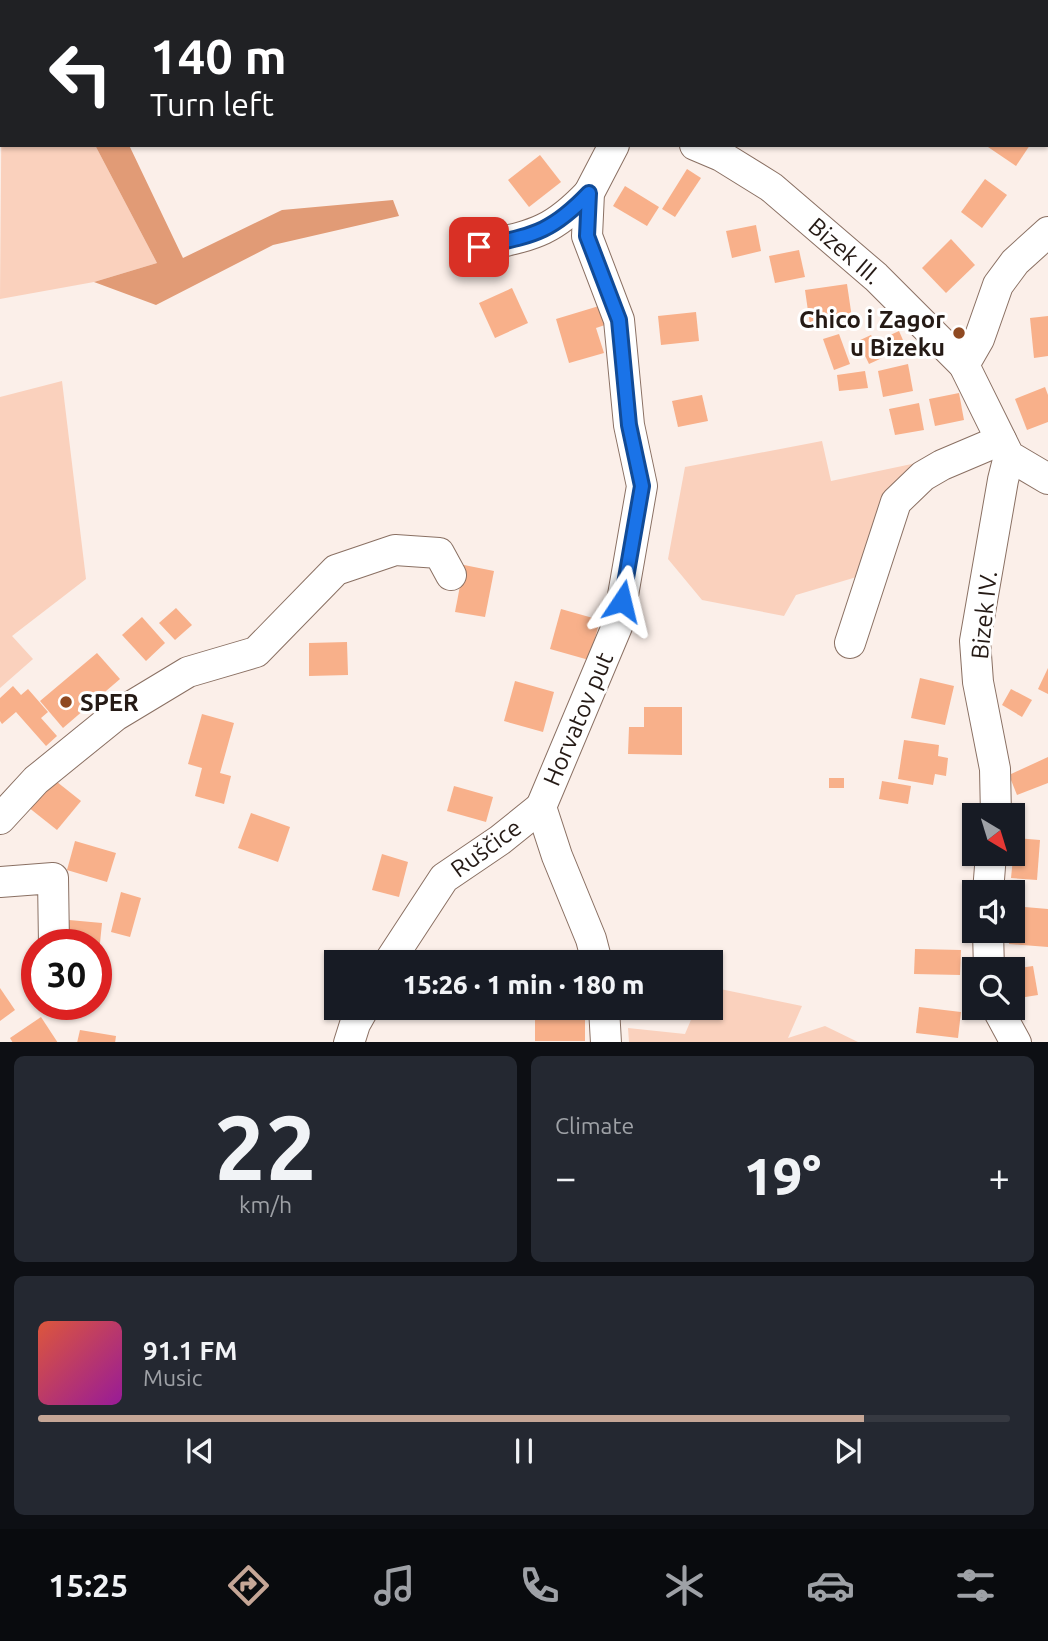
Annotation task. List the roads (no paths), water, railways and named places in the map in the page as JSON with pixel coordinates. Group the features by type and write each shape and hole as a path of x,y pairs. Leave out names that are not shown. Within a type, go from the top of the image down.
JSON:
{"street":[{"name":"Horvatov put","path":"594,950 541,807 618,624 642,486 629,425 619,320 587,236 589,193 613,147"},
{"name":"Bizek III.","path":"700,147 721,156 771,187 876,277 964,365 1005,448"},
{"path":"479,247 536,234 568,216 589,193"},
{"path":"964,365 979,340 998,285 1015,262 1048,232"},
{"path":"850,643 896,502 923,476 942,465 1005,448 1048,479"},
{"name":"Bizek IV.","path":"996,803 995,769 978,682 975,641 1003,480 1005,448"},
{"path":"0,819 36,780 116,716 188,672 256,652 336,569 395,550 439,553 451,575"},
{"name":"Ruščice","path":"397,950 444,877 500,840 541,807"},
{"path":"0,882 53,878 54,929"},
{"path":"349,1042 357,1020"},
{"path":"605,1020 606,1042"},
{"path":"1004,1020 1016,1042"}],"place":[{"name":"Chico i Zagor u Bizeku","path":"959,333"},
{"name":"SPER","path":"66,702"}]}
